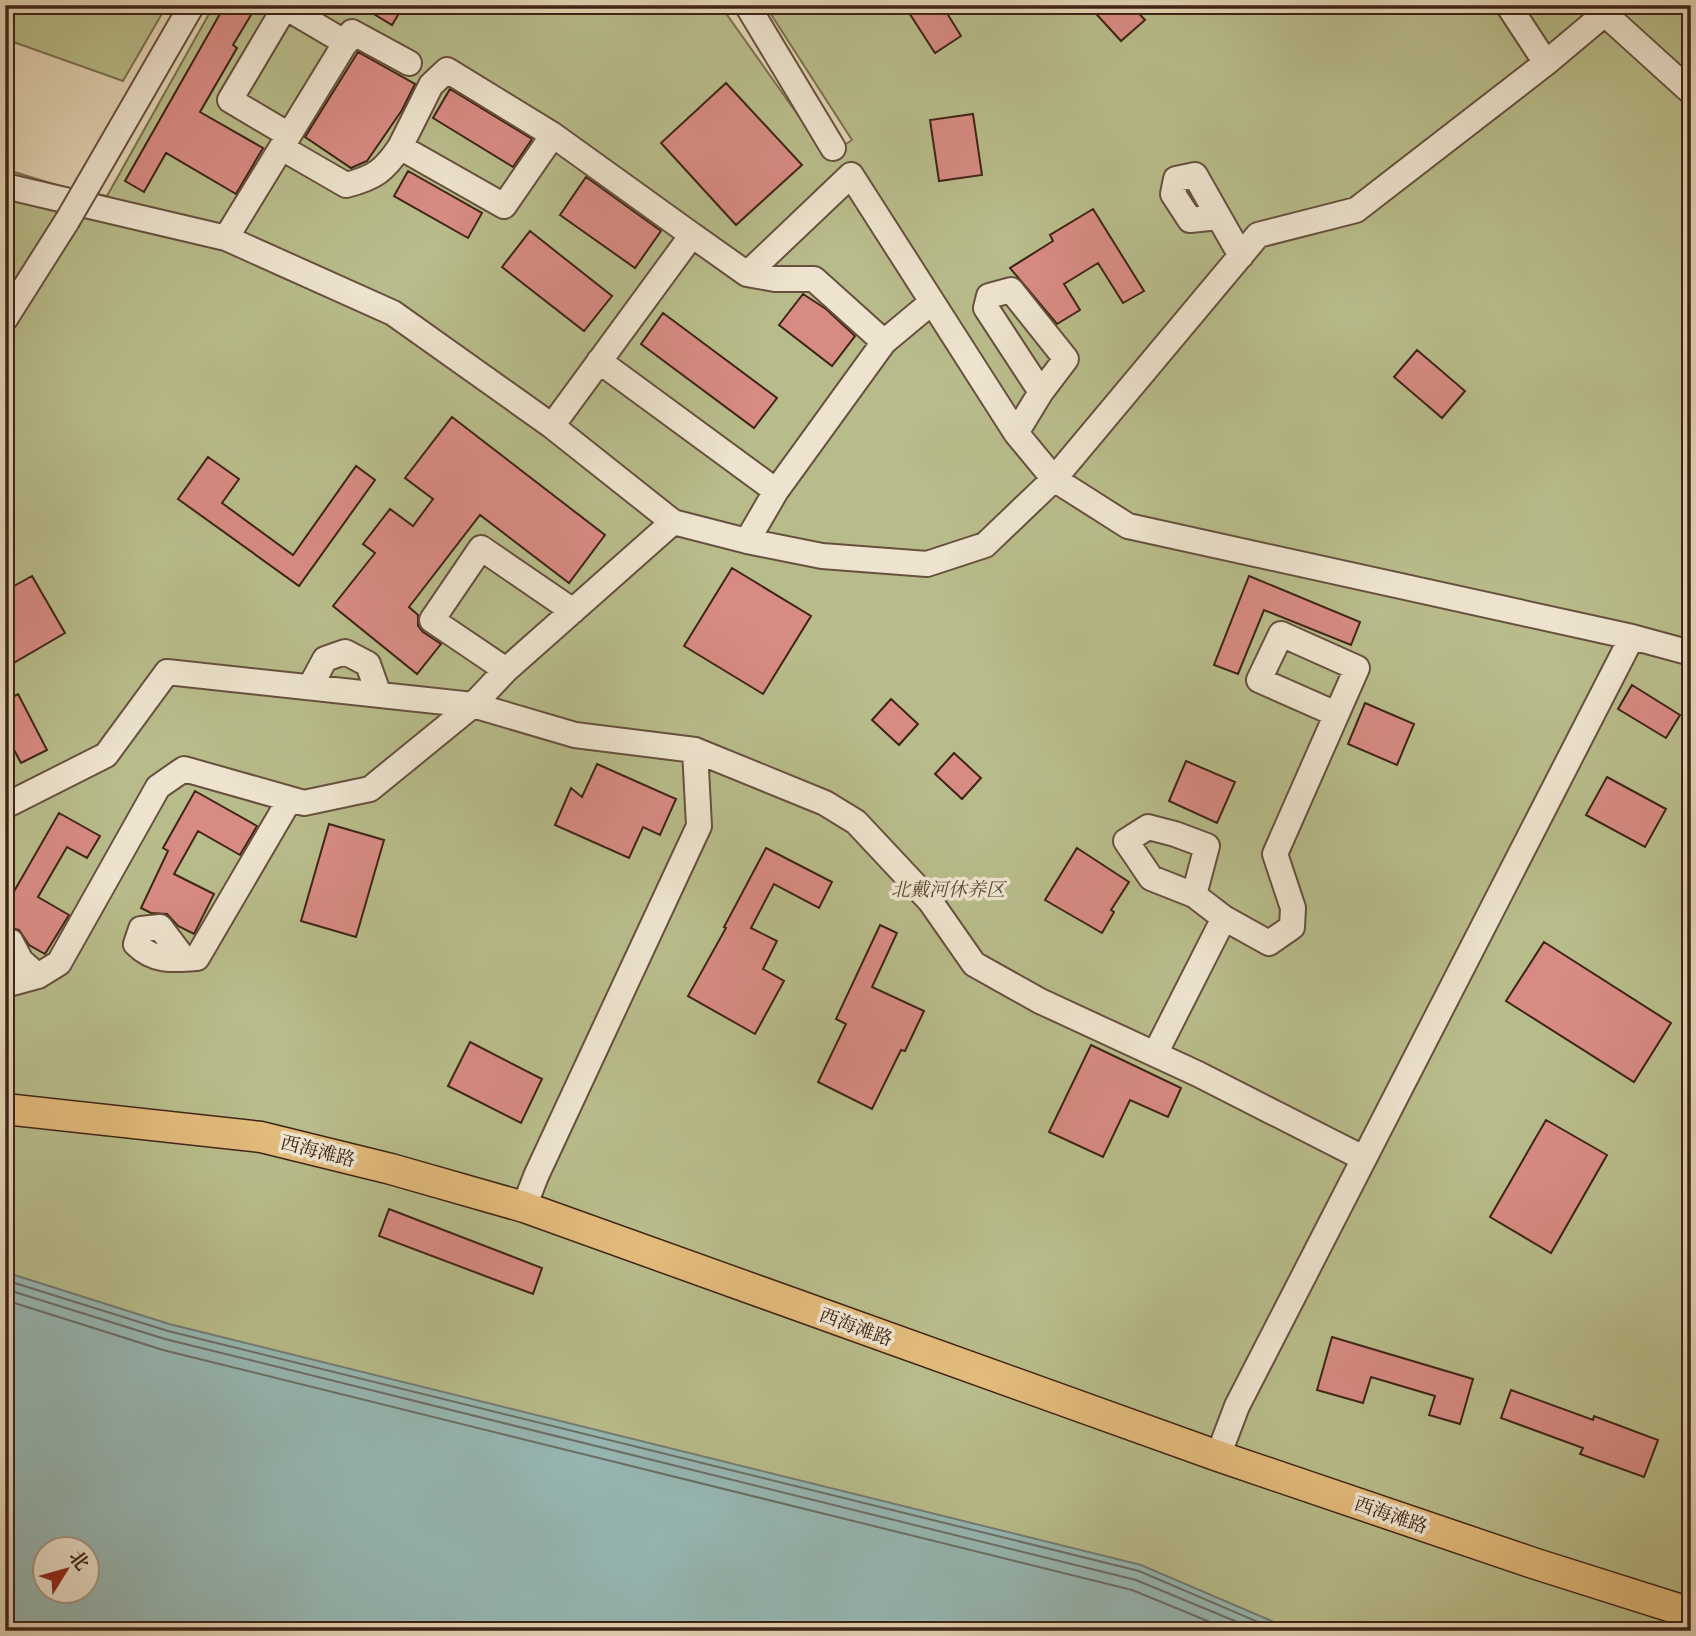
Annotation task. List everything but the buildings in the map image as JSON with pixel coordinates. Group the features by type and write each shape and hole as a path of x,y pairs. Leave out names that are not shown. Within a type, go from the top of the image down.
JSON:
{"main road":[{"name":"西海滩路","path":"5,1109 261,1137 391,1169 524,1207 1218,1456 1691,1614"}],"street":[{"path":"5,319 67,221 192,5"},
{"path":"747,5 833,148"},
{"path":"1508,5 1546,63"},
{"path":"346,43 285,7 230,100 346,185 369,179 388,165 431,85 447,70 554,135 747,274 775,279 814,279 884,342"},
{"path":"5,186 226,237 393,313 552,426 673,523 822,556 927,564 985,545 1054,479 1258,235 1356,210 1610,10 1691,92"},
{"path":"226,237 352,32 409,63"},
{"path":"400,147 504,205 554,135"},
{"path":"747,274 851,175 1016,433 1054,479 1128,526 1632,637 1691,653"},
{"path":"1219,217 1241,257"},
{"path":"552,426 692,234"},
{"path":"747,541 776,491 884,342 932,302"},
{"path":"599,361 776,491"},
{"path":"1016,433 1041,392"},
{"path":"5,985 38,976 59,963 158,787 184,769 304,803 370,789 473,705 506,670 673,523"},
{"path":"506,670 432,620 481,548 573,611"},
{"path":"1218,1456 1237,1406 1632,637"},
{"path":"310,687 325,659 345,652 368,664 379,695"},
{"path":"5,806 106,755 167,672 473,705 575,734 695,750 825,803 856,822 930,901 974,964 1040,1001 1155,1054 1363,1158"},
{"path":"1194,895 1224,918 1269,943 1292,927 1293,908 1275,854 1336,714"},
{"path":"524,1207 699,826 695,750"},
{"path":"184,959 197,958 290,799"},
{"path":"1155,1054 1224,918"},
{"path":"5,942 11,942 21,961 38,976"}],"green space":[{"path":"5,5 167,5 123,81 5,39"},
{"name":"北戴河休养区","path":"214,5 720,5 827,156 852,140 765,5 1691,5 1691,1631 5,1631 5,169 63,187 107,196"}],"water":[{"path":"5,1272 169,1324 1141,1565 1295,1631 5,1631"}]}
